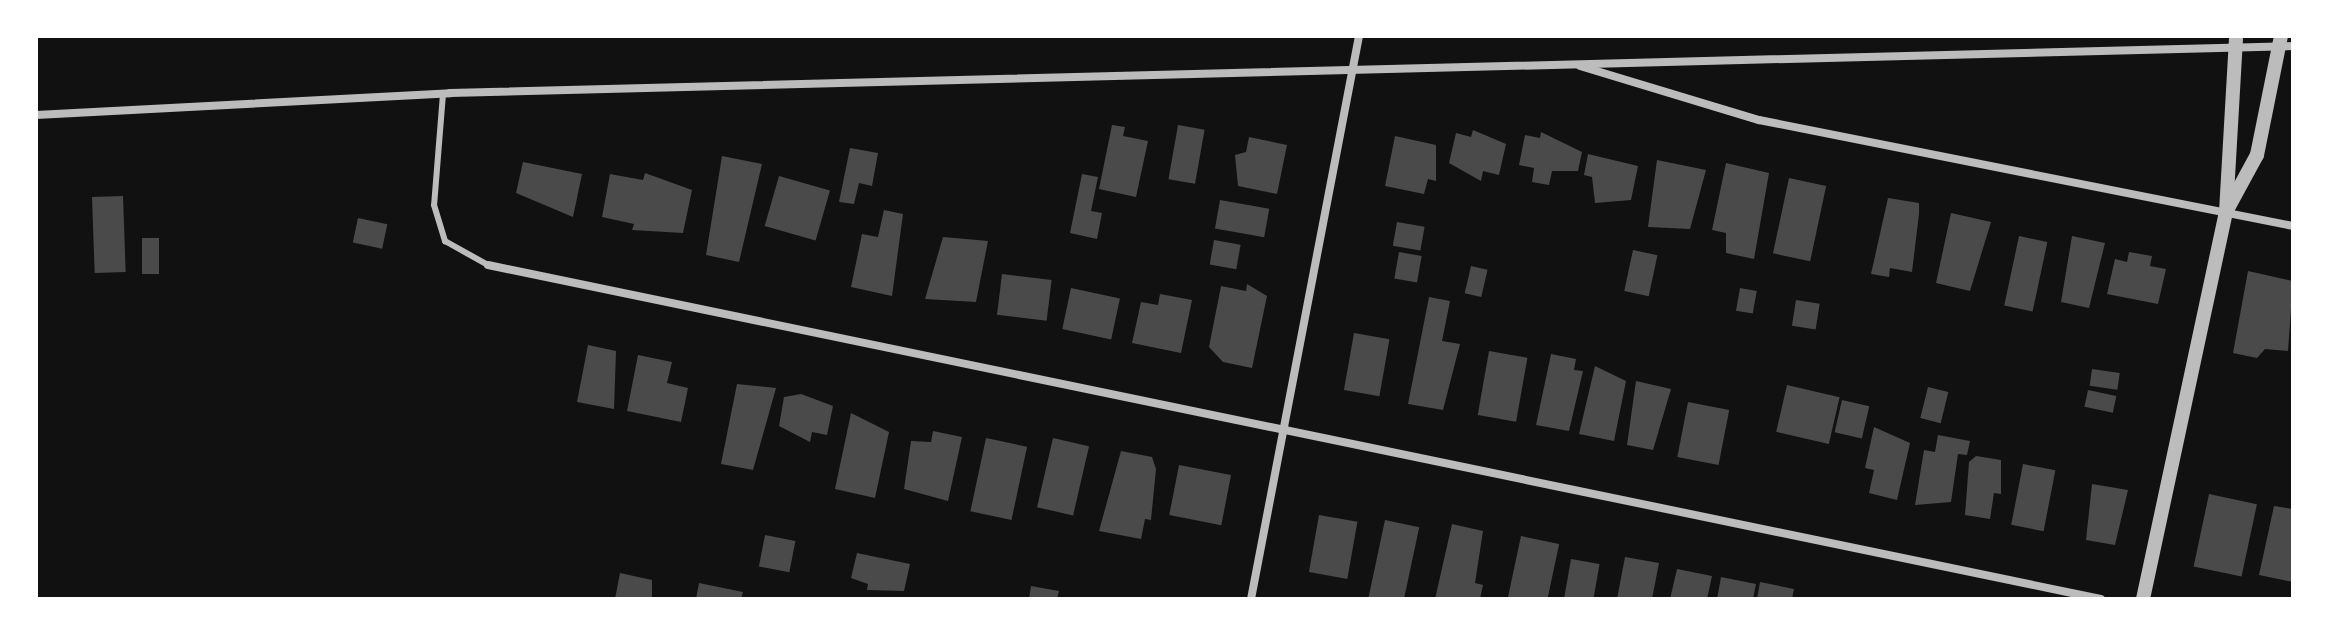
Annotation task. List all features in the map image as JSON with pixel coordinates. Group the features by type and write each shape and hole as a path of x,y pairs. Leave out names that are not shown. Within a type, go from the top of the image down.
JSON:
{"street":[{"path":"1251,599 1357,69 1359,36"},
{"path":"2143,599 2226,212 2236,42"},
{"path":"36,115 443,94 2284,43 2257,155 2226,212"},
{"path":"1571,63 1759,120 2293,226"},
{"path":"488,265 1282,433 2101,599"}],"lane":[{"path":"443,94 434,205 445,241 488,265"}],"building":[{"path":"1112,125 1125,127 1123,136 1148,141 1136,197 1099,189"},
{"path":"1178,125 1205,130 1195,184 1168,179"},
{"path":"1473,130 1506,144 1499,175 1483,171 1481,181 1449,163 1456,133 1471,137"},
{"path":"1541,132 1582,152 1578,171 1552,171 1549,185 1532,182 1534,168 1519,165 1525,135 1540,138"},
{"path":"1395,136 1436,145 1436,181 1428,179 1424,194 1385,186"},
{"path":"1249,137 1287,145 1277,194 1238,186 1235,155 1246,152"},
{"path":"850,148 878,153 872,186 859,183 854,204 839,202"},
{"path":"1588,154 1638,166 1631,200 1595,203 1592,177 1584,175"},
{"path":"722,156 762,164 739,262 706,255"},
{"path":"1657,160 1706,170 1690,229 1648,227"},
{"path":"523,162 582,174 573,217 516,193"},
{"path":"1726,163 1769,173 1754,259 1726,253 1726,233 1712,230"},
{"path":"645,173 692,190 683,233 632,230 634,224 602,217 610,174 643,180"},
{"path":"1082,174 1098,177 1091,211 1102,213 1097,239 1070,233"},
{"path":"779,176 830,191 816,241 765,226"},
{"path":"1789,178 1826,186 1810,261 1773,253"},
{"path":"123,196 126,272 95,273 92,197"},
{"path":"1888,198 1919,203 1912,272 1890,268 1889,277 1871,274"},
{"path":"1220,200 1269,209 1264,237 1215,229"},
{"path":"884,210 903,214 892,296 851,287 862,234 878,237"},
{"path":"1951,213 1991,222 1970,291 1936,283"},
{"path":"358,218 387,224 382,249 353,242"},
{"path":"1397,222 1425,227 1420,250 1393,246"},
{"path":"2019,236 2047,242 2033,311 2004,305"},
{"path":"2072,236 2105,243 2089,308 2061,302"},
{"path":"943,237 988,241 976,302 925,299"},
{"path":"142,238 159,238 159,274 142,274"},
{"path":"1214,240 1241,245 1236,269 1210,265"},
{"path":"1633,250 1657,255 1649,296 1624,291"},
{"path":"1399,252 1422,256 1417,283 1394,279"},
{"path":"2129,252 2152,256 2150,266 2166,269 2158,304 2107,294 2115,259 2127,262"},
{"path":"1471,266 1488,270 1481,297 1465,293"},
{"path":"2248,271 2293,281 2288,351 2265,349 2257,358 2233,353"},
{"path":"1002,274 1052,280 1047,321 997,315"},
{"path":"1247,284 1267,296 1252,368 1223,362 1209,347 1221,286 1246,291"},
{"path":"1071,288 1120,298 1111,339 1062,329"},
{"path":"1740,288 1757,291 1753,314 1736,311"},
{"path":"1160,294 1192,300 1181,353 1132,343 1141,302 1158,305"},
{"path":"1429,297 1450,301 1442,341 1460,344 1443,410 1408,404"},
{"path":"1796,300 1820,304 1816,329 1792,326"},
{"path":"1354,333 1389,339 1379,396 1344,390"},
{"path":"588,345 616,351 614,409 577,402"},
{"path":"1489,351 1527,358 1516,422 1478,415"},
{"path":"1551,354 1576,359 1574,370 1583,371 1569,431 1536,425"},
{"path":"638,355 672,362 667,383 688,388 681,422 627,411"},
{"path":"1595,366 1626,381 1614,441 1579,434"},
{"path":"2092,369 2120,373 2117,390 2090,386"},
{"path":"1636,381 1671,389 1653,450 1627,445"},
{"path":"737,384 776,388 753,470 721,464"},
{"path":"1787,385 1840,397 1829,444 1776,432"},
{"path":"1928,387 1948,392 1941,423 1920,418"},
{"path":"2088,390 2116,396 2113,413 2084,407"},
{"path":"801,394 833,406 827,435 812,432 810,442 779,426 784,397"},
{"path":"1842,400 1869,406 1862,438 1835,432"},
{"path":"1688,402 1729,410 1719,465 1677,457"},
{"path":"851,413 889,432 875,498 835,489"},
{"path":"1874,427 1910,443 1897,500 1869,493 1874,470 1865,468"},
{"path":"933,431 962,437 948,501 904,489 911,441 931,442"},
{"path":"1938,435 1970,441 1967,455 1958,454 1951,502 1915,505 1924,450 1935,452"},
{"path":"986,438 1027,447 1011,520 970,511"},
{"path":"1053,438 1089,446 1073,516 1037,507"},
{"path":"1121,451 1152,457 1156,469 1151,520 1145,519 1141,539 1099,531"},
{"path":"1976,456 2001,460 2001,494 1994,493 1990,519 1965,515 1969,462"},
{"path":"2023,464 2055,470 2044,531 2011,525"},
{"path":"1179,465 1231,475 1221,525 1169,515"},
{"path":"2092,484 2128,490 2115,545 2086,540"},
{"path":"2209,494 2257,504 2242,577 2194,566"},
{"path":"2274,506 2293,509 2293,582 2259,575"},
{"path":"1319,515 1357,522 1347,579 1309,572"},
{"path":"1385,520 1419,527 1404,599 1369,597"},
{"path":"1452,524 1483,531 1475,583 1483,585 1480,599 1435,599"},
{"path":"765,535 795,541 789,572 759,566"},
{"path":"1521,536 1559,544 1547,599 1508,599"},
{"path":"857,553 910,564 904,591 867,590 868,584 851,578"},
{"path":"1625,557 1659,563 1652,599 1617,599"},
{"path":"1571,559 1600,564 1593,599 1564,599"},
{"path":"1677,569 1712,576 1707,599 1670,599"},
{"path":"620,573 652,580 652,599 615,599"},
{"path":"1721,577 1756,584 1753,599 1717,599"},
{"path":"1760,582 1794,589 1792,599 1757,599"},
{"path":"699,583 743,592 741,599 696,599"},
{"path":"1031,586 1059,591 1057,599 1029,599"}]}
